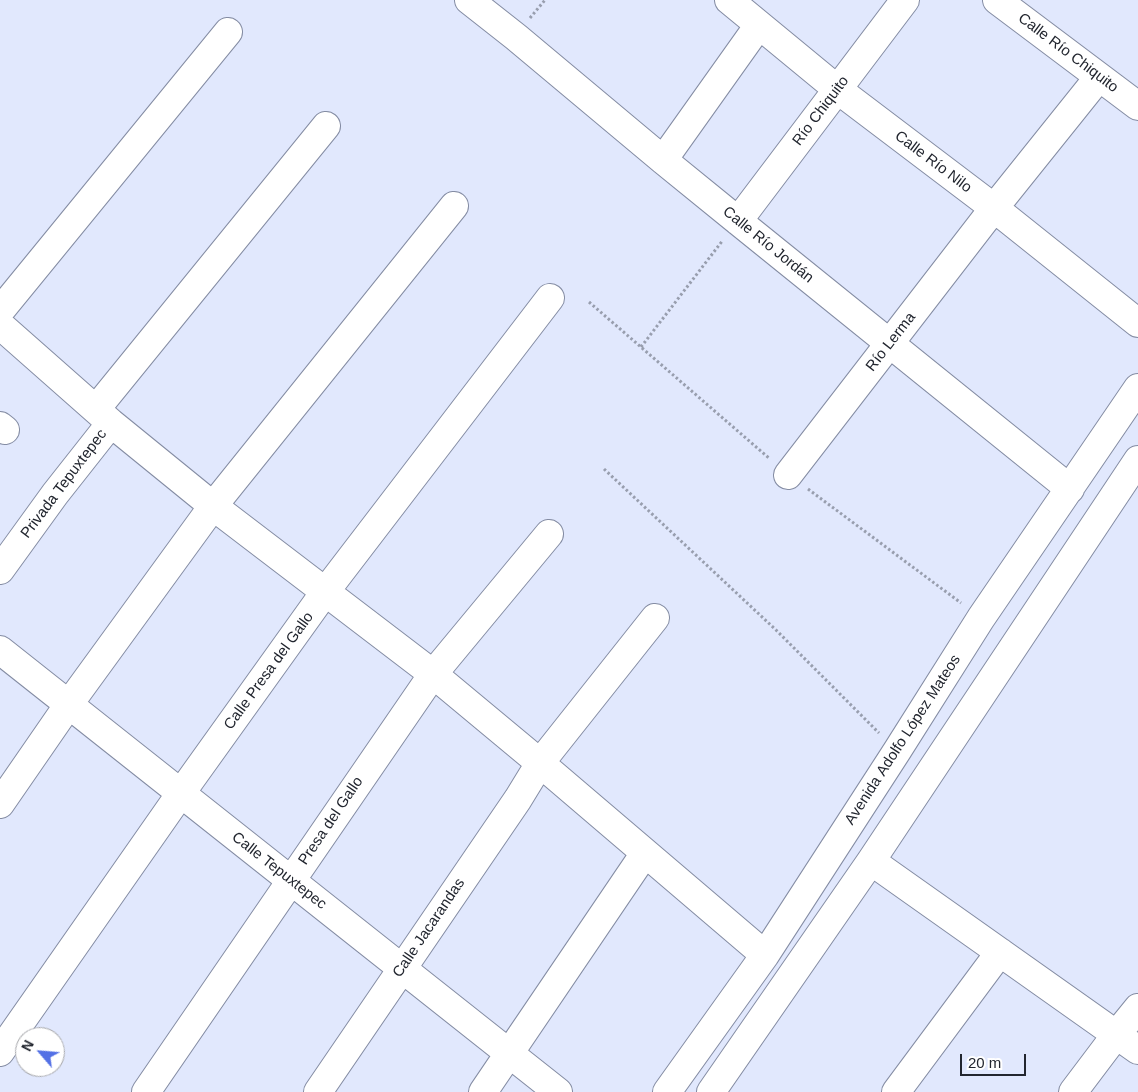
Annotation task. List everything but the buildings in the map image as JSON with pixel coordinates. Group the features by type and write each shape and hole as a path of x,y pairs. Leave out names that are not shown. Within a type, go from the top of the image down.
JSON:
{"street":[{"name":"Calle Río Jordán","path":"469,0 663,160 1070,489"},
{"name":"Calle Río Nilo","path":"729,0 837,89 994,208 1138,322"},
{"name":"Río Chiquito","path":"738,221 904,0"},
{"name":"Calle Río Chiquito","path":"998,0 1138,106"},
{"path":"663,160 759,25"},
{"path":"0,311 228,32"},
{"name":"Río Lerma","path":"788,475 994,208 1099,76"},
{"name":"Privada Tepuxtepec","path":"0,570 55,494 103,416 326,126"},
{"path":"0,804 69,704 213,506 454,206"},
{"name":"Calle Presa del Gallo","path":"0,1052 181,793 325,592 550,298"},
{"path":"0,326 103,416 213,506 432,674 540,763 765,956"},
{"name":"Avenida Adolfo López Mateos","path":"667,1092 765,956 981,618 1138,388"},
{"path":"711,1092 871,861 1138,460"},
{"name":"Presa del Gallo","path":"146,1092 432,674 549,534"},
{"name":"Calle Jacarandas","path":"318,1092 518,799 540,763 655,618"},
{"name":"Calle Tepuxtepec","path":"0,650 558,1092"},
{"path":"483,1092 645,854"},
{"path":"871,861 1138,1050"},
{"path":"896,1092 1000,952"},
{"path":"1073,1092 1138,1008"}],"path":[{"path":"641,347 738,221"},
{"path":"604,469 776,630 897,751"}]}
